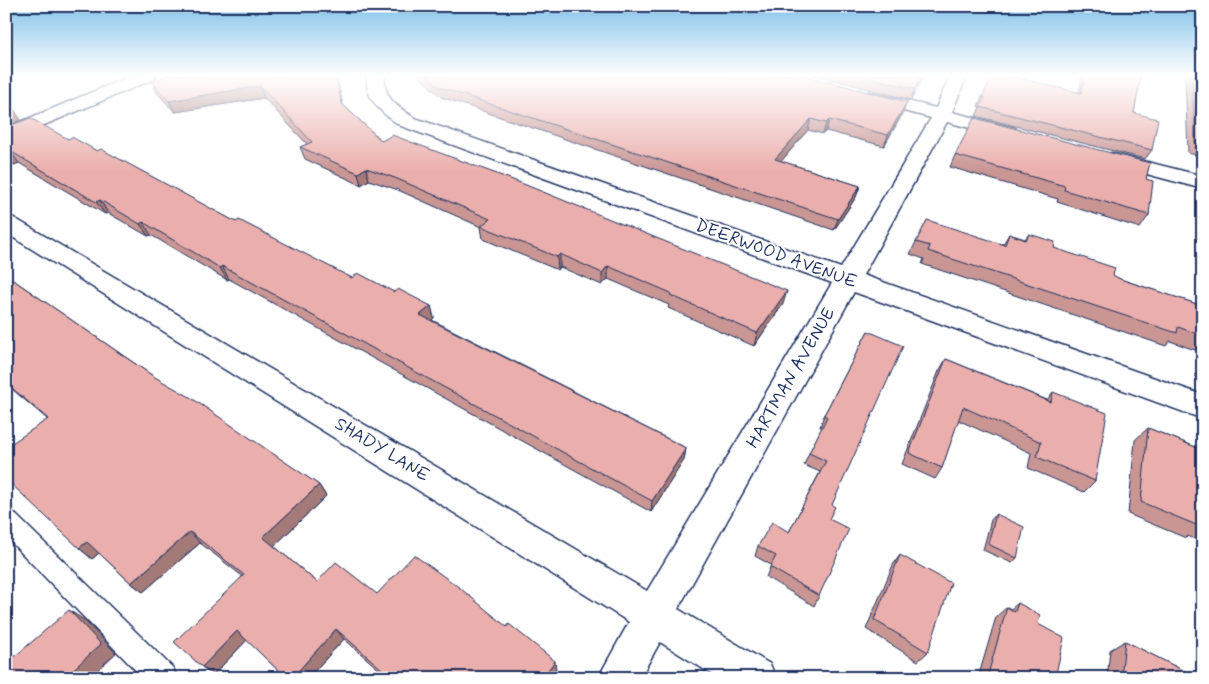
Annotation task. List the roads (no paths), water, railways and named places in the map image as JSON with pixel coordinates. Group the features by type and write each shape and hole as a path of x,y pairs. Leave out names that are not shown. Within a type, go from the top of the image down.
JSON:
{"street":[{"path":"6,135 70,107"},
{"name":"DEERWOOD AVENUE","path":"388,107 408,122 1203,407"},
{"path":"910,107 1025,136"},
{"name":"HARTMAN AVENUE","path":"618,678 656,615 945,107"},
{"path":"1090,154 1203,183"},
{"name":"SHADY LANE","path":"6,223 656,615 756,678"}],"lane":[{"path":"6,521 163,678"}]}
